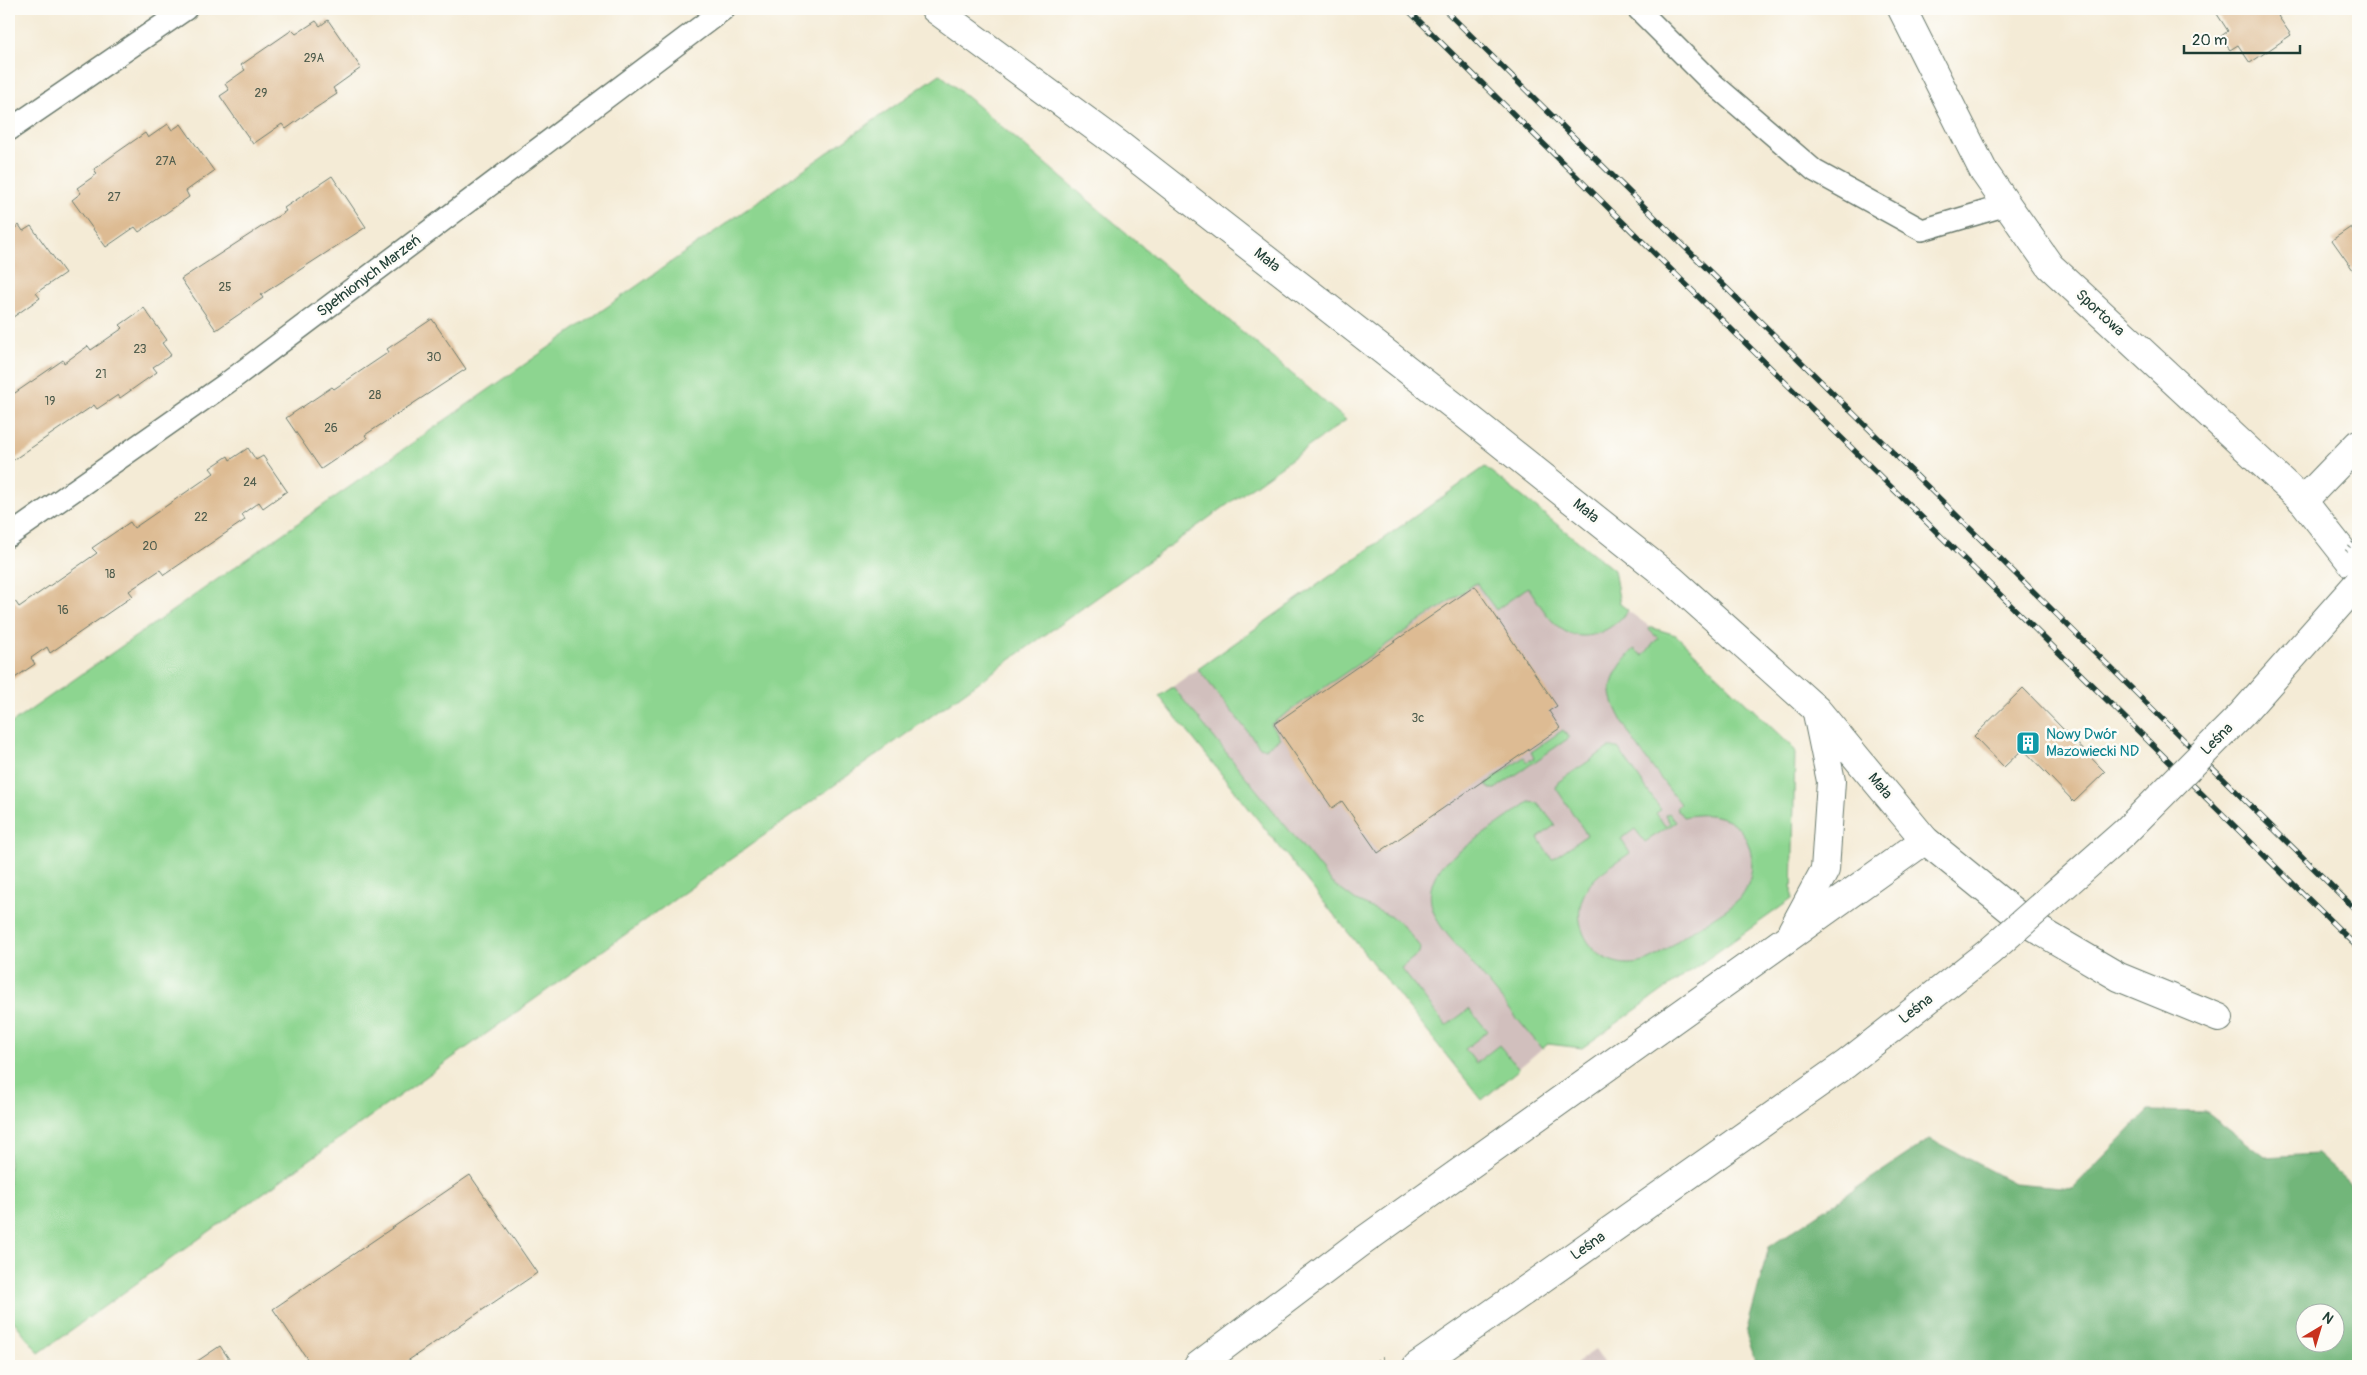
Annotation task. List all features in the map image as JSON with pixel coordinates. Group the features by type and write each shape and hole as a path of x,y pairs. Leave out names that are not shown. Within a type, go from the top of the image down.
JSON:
{"street":[{"name":"Mała","path":"936,9 1125,150 1494,437 1671,579 1817,710 1925,840 2027,923 2119,977 2219,1018"},
{"name":"Sportowa","path":"1902,9 1984,172 2050,266 2304,501 2358,571"},
{"path":"2304,501 2358,444"},
{"name":"Leśna","path":"1417,1366 1846,1064 1989,952 2125,832 2242,714 2358,584"},
{"path":"1789,937 1825,870 1831,781 1817,710"},
{"path":"1198,1366 1359,1244 1925,840"}],"lane":[{"path":"9,130 186,9"},
{"name":"Spełnionych Marzeń","path":"9,536 228,383 724,9"},
{"path":"1638,9 1710,81 1815,171 1922,230 2007,205"}],"shaded area":[{"path":"1485,467 1614,570 1620,605 1650,627 1676,635 1795,750 1792,899 1582,1048 1547,1044 1482,1100 1159,696"},
{"path":"1595,1350 1606,1366 1572,1366"}],"green space":[{"path":"940,74 1346,420 39,1353 9,1315 9,725"},
{"path":"1485,467 1614,570 1620,604 1628,610 1622,618 1597,634 1578,636 1569,633 1555,624 1528,587 1496,610 1476,583 1271,724 1280,738 1265,749 1260,747 1198,669"},
{"path":"1650,627 1676,635 1795,750 1792,899 1582,1048 1548,1044 1542,1049 1440,925 1432,906 1431,892 1434,879 1446,861 1529,802 1538,803 1555,825 1538,838 1552,859 1587,835 1556,788 1558,782 1608,748 1618,748 1661,810 1656,813 1665,826 1670,823 1665,815 1669,813 1676,822 1645,842 1635,829 1621,839 1630,853 1601,873 1587,889 1581,901 1581,926 1593,948 1602,956 1614,962 1630,964 1649,960 1738,900 1746,888 1751,875 1750,848 1742,832 1736,825 1717,816 1683,817 1676,808 1680,804 1638,748 1619,715 1613,700 1612,683 1623,662 1634,649 1643,656 1658,638 1649,630"},
{"path":"1173,687 1332,883 1356,901 1392,917 1403,926 1420,947 1419,953 1401,968 1446,1026 1469,1009 1488,1031 1465,1049 1476,1063 1499,1045 1519,1069 1482,1100 1159,696"},
{"path":"1563,730 1569,738 1495,789 1490,789 1486,784 1524,757 1527,762 1534,758 1531,752"},
{"path":"2148,1111 2206,1112 2264,1157 2317,1154 2358,1191 2358,1366 1758,1366 1746,1333 1769,1247 1930,1139 2014,1183 2073,1188"}],"building":[{"path":"2225,9 2286,9 2278,16 2291,35 2250,63 2238,45 2230,50 2220,37 2228,31 2217,14"},
{"path":"328,20 361,68 333,88 337,94 286,129 282,124 253,144 220,96 229,90 225,84 245,70 241,65 292,30 296,34 316,21 320,26"},
{"path":"168,124 172,130 181,124 214,171 186,191 189,197 139,232 135,227 106,247 72,200 81,193 77,188 97,174 94,169 119,151 145,133 148,138"},
{"path":"332,176 366,227 261,295 263,298 216,330 181,279 286,211 284,208"},
{"path":"19,225 23,231 31,226 65,273 36,293 40,298 9,320 9,233"},
{"path":"2351,227 2358,239 2358,277 2332,240"},
{"path":"144,308 167,340 162,343 171,355 153,367 157,372 120,398 118,395 97,409 94,405 9,463 9,397 63,360 64,363 88,346 91,350 123,328 120,325"},
{"path":"432,319 466,369 365,435 367,438 321,469 286,418 389,352 387,349"},
{"path":"248,448 256,460 263,456 287,491 263,508 259,502 242,514 245,520 164,575 160,570 129,591 133,596 50,653 47,647 31,658 35,664 9,682 9,605 15,601 19,607 97,553 92,548 130,522 134,528 214,473 210,468 228,456 230,460"},
{"path":"1475,586 1557,706 1549,711 1560,728 1378,853 1342,801 1332,808 1274,724"},
{"name":"Nowy Dwór Mazowiecki ND","path":"2023,688 2105,772 2074,802 2023,749 2004,767 1974,736"},
{"path":"470,1175 537,1273 400,1366 312,1366 273,1309"},
{"path":"220,1346 234,1366 190,1366"}],"railway":[{"path":"1407,9 2358,948"},
{"path":"1444,9 2358,912"}],"place":[{"name":"Nowy Dwór Mazowiecki ND","path":"2028,743"}]}
